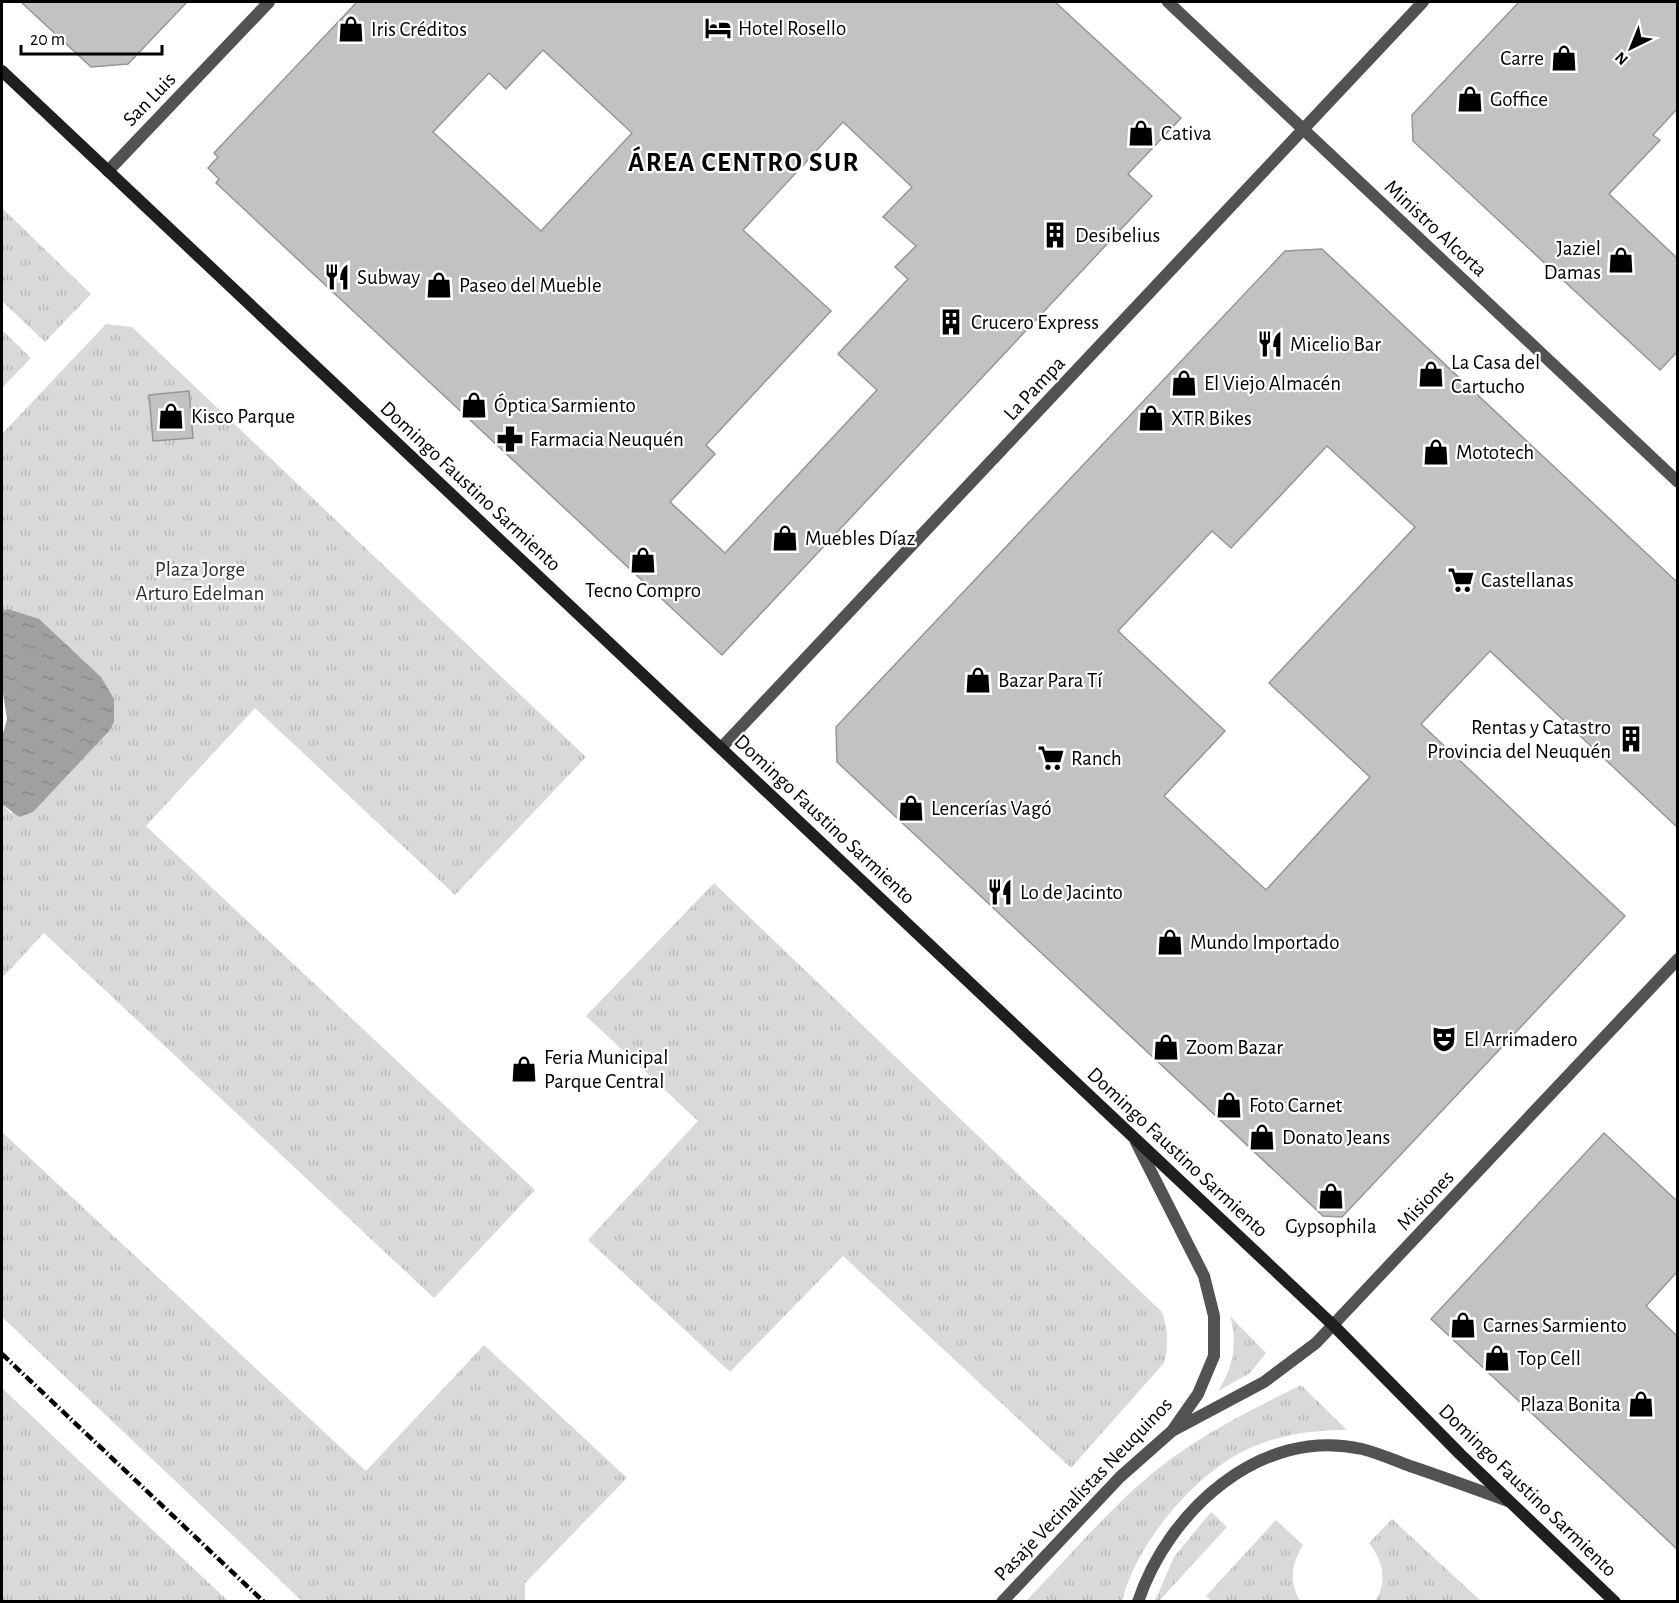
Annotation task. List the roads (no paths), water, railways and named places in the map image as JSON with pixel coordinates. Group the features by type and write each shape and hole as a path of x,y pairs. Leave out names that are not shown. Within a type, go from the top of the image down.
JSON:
{"main road":[{"name":"Domingo Faustino Sarmiento","path":"2,71 1334,1326 1508,1501 1615,1602"}],"street":[{"name":"San Luis","path":"108,171 269,2"},
{"name":"Ministro Alcorta","path":"1168,2 1677,482"},
{"name":"La Pampa","path":"721,748 1424,2"},
{"name":"Misiones","path":"1172,1431 1273,1376 1298,1359 1334,1326 1677,959"},
{"name":"Pasaje Vecinalistas Neuquinos","path":"1002,1602 1120,1477 1172,1431 1208,1376 1214,1356 1214,1316 1204,1276 1134,1138"},
{"path":"1138,1602 1161,1549 1196,1506 1236,1474 1273,1455 1292,1449 1328,1445 1363,1449 1508,1501"}],"water":[{"path":"8,609 39,619 101,677 114,699 114,722 109,731 33,812 19,817 2,804 2,737 7,719 2,687 2,611"}],"railway":[{"path":"2,1354 264,1602"}],"place":[{"name":"Hotel Rosello","path":"718,28"},
{"name":"Iris Créditos","path":"351,29"},
{"name":"Carre","path":"1564,58"},
{"name":"Goffice","path":"1470,99"},
{"name":"Cativa","path":"1141,133"},
{"name":"Desibelius","path":"1055,235"},
{"name":"Jaziel Damas","path":"1621,260"},
{"name":"Subway","path":"337,277"},
{"name":"Paseo del Mueble","path":"439,285"},
{"name":"Crucero Express","path":"951,322"},
{"name":"Micelio Bar","path":"1270,344"},
{"name":"La Casa del Cartucho","path":"1431,374"},
{"name":"El Viejo Almacén","path":"1184,383"},
{"name":"Óptica Sarmiento","path":"474,405"},
{"name":"Kisco Parque","path":"171,416"},
{"name":"XTR Bikes","path":"1151,418"},
{"name":"Farmacia Neuquén","path":"510,439"},
{"name":"Mototech","path":"1436,452"},
{"name":"Muebles Díaz","path":"785,538"},
{"name":"Tecno Compro","path":"643,560"},
{"name":"Castellanas","path":"1461,580"},
{"name":"Bazar Para Tí","path":"978,680"},
{"name":"Rentas y Catastro Provincia del Neuquén","path":"1631,739"},
{"name":"Ranch","path":"1051,758"},
{"name":"Lencerías Vagó","path":"911,808"},
{"name":"Lo de Jacinto","path":"1000,892"},
{"name":"Mundo Importado","path":"1170,942"},
{"name":"El Arrimadero","path":"1444,1039"},
{"name":"Zoom Bazar","path":"1166,1047"},
{"name":"Feria Municipal Parque Central","path":"524,1069"},
{"name":"Foto Carnet","path":"1229,1105"},
{"name":"Donato Jeans","path":"1262,1137"},
{"name":"Gypsophila","path":"1331,1196"},
{"name":"Carnes Sarmiento","path":"1463,1325"},
{"name":"Top Cell","path":"1497,1358"},
{"name":"Plaza Bonita","path":"1641,1404"}],"district":[{"name":"ÁREA CENTRO SUR","path":"744,162"}],"park label":[{"name":"Plaza Jorge Arturo Edelman","path":"200,581"}]}
